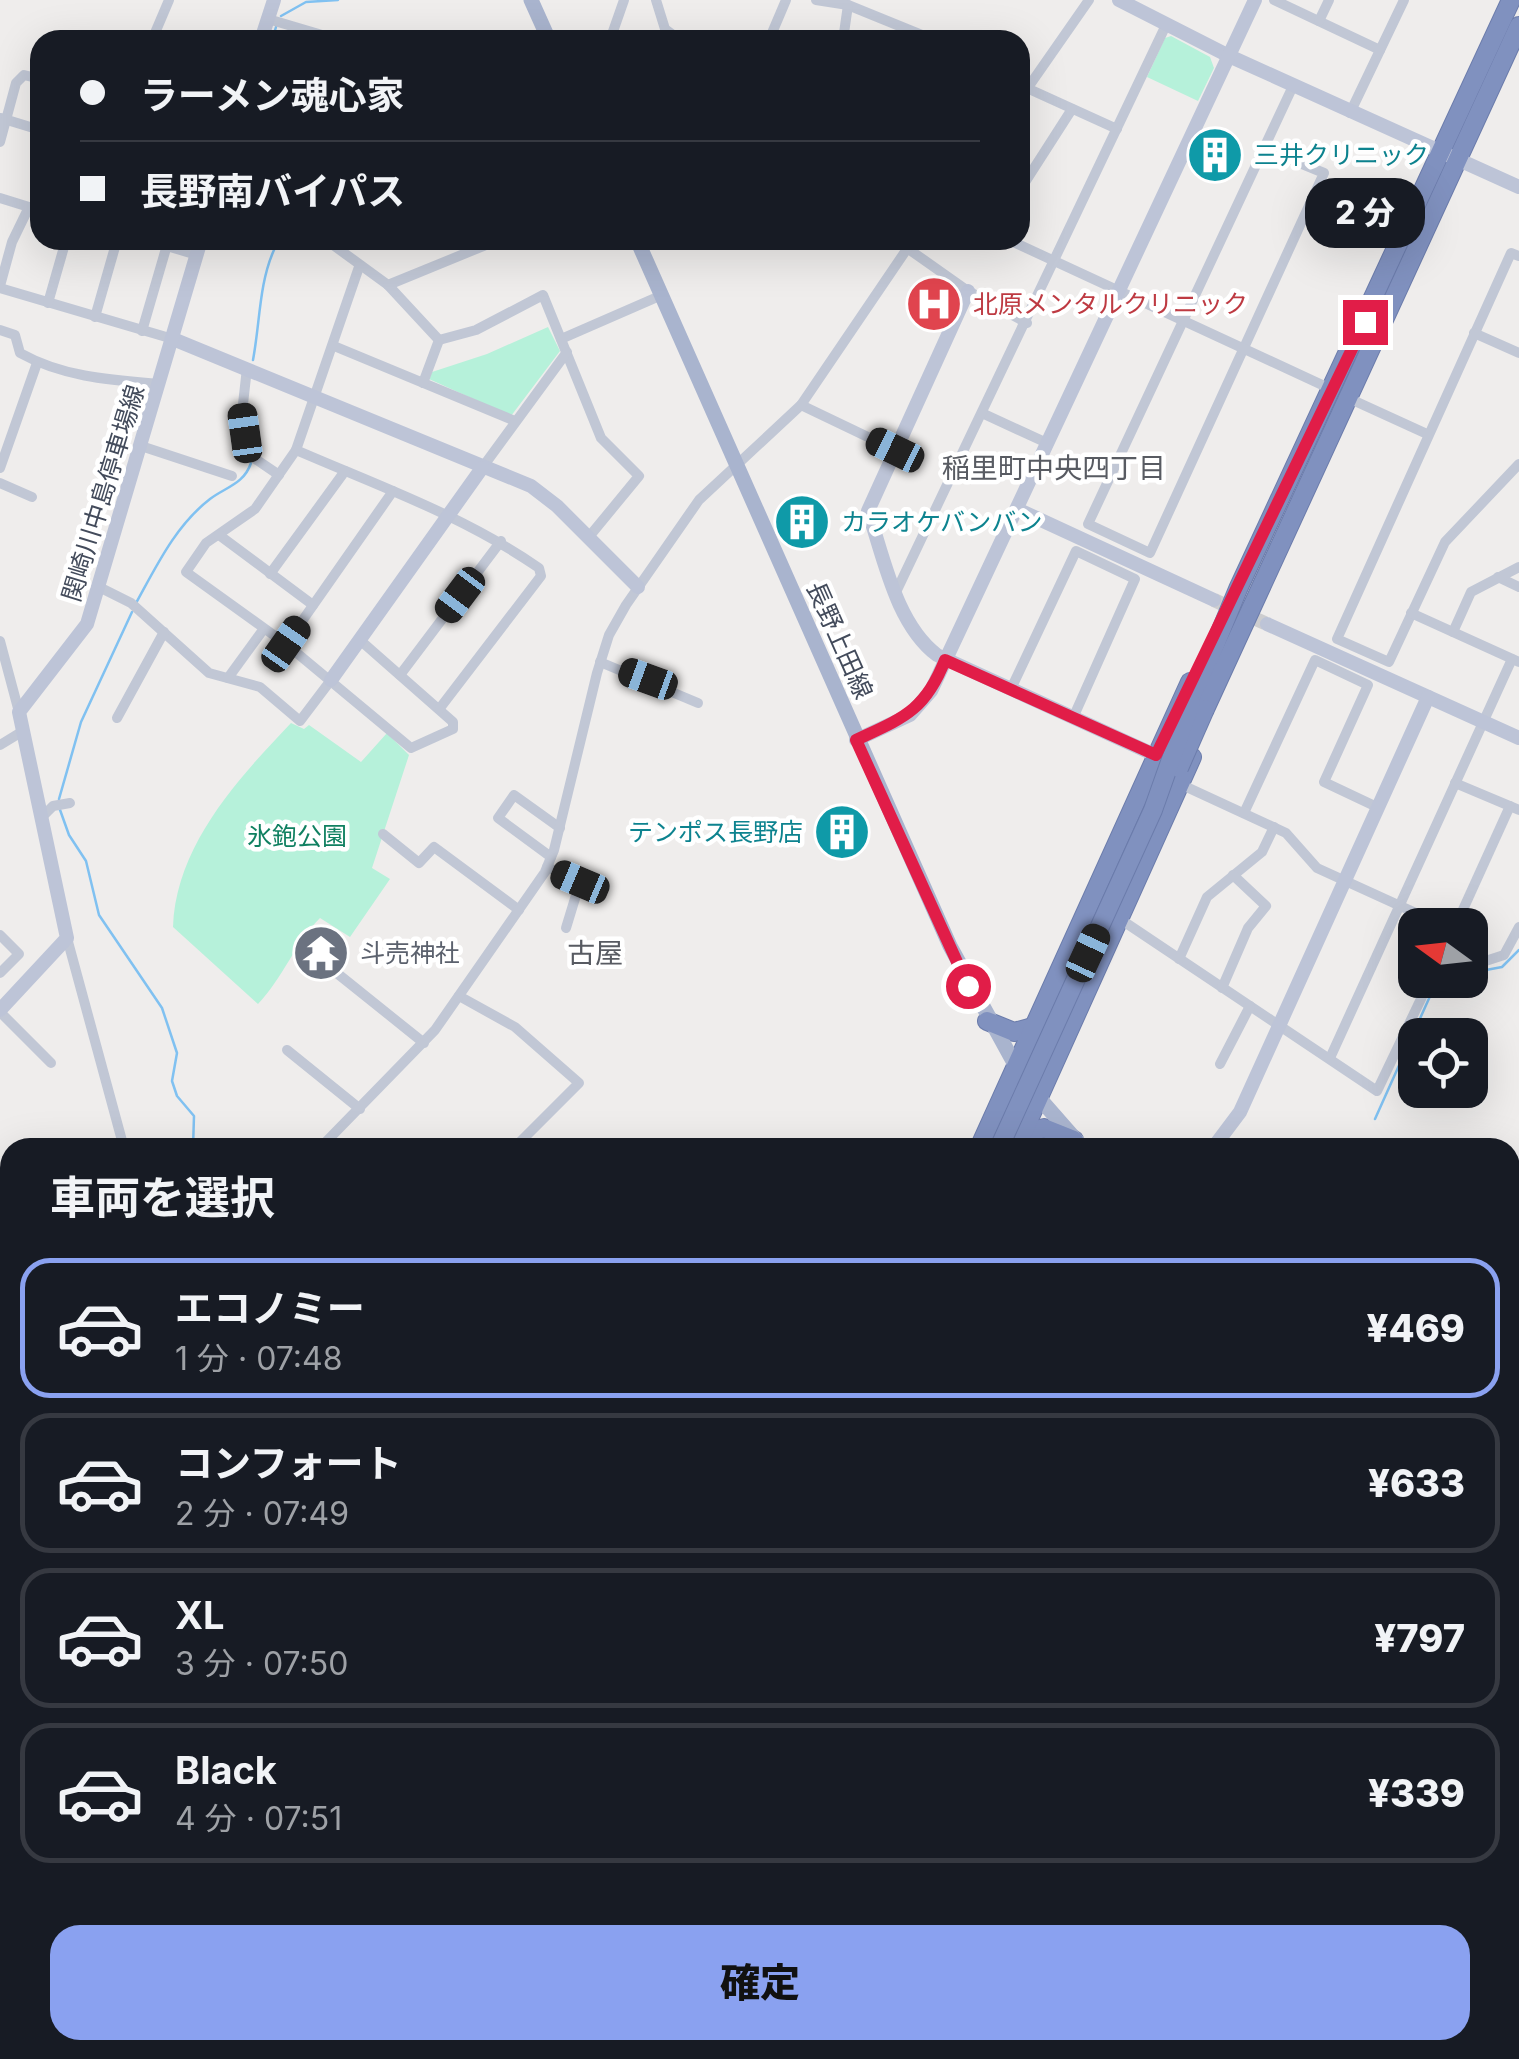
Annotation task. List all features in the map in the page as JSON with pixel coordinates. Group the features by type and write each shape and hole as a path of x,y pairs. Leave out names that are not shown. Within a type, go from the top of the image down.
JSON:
{"highway":[{"path":"1450,156 1511,0"},
{"path":"983,1138 1156,755 1340,394 1450,156 1519,26"},
{"path":"1021,1138 1252,625 1340,394"},
{"path":"1006,1138 1198,706 1292,522"},
{"path":"1198,706 1238,589"},
{"path":"988,1021 1014,1032 1033,1027"},
{"path":"1026,1138 1044,1128 1066,1138"}],"main road":[{"path":"531,0 544,30"},
{"name":"長野上田線","path":"642,250 856,740 988,1021 1016,1068 1074,1138"}],"street":[{"path":"156,30 169,0"},
{"path":"264,30 274,0"},
{"path":"609,0 622,2 613,30"},
{"path":"656,0 666,30"},
{"path":"816,0 848,4 910,30"},
{"path":"1030,87 1089,0"},
{"path":"1119,0 1350,113 1519,187"},
{"path":"856,740 910,714 931,692 1255,0"},
{"path":"1274,0 1380,50"},
{"path":"1319,21 1329,0"},
{"path":"1350,113 1404,0"},
{"path":"772,30 782,1"},
{"path":"844,30 848,4"},
{"path":"268,18 307,30"},
{"path":"896,592 1056,263 1166,25"},
{"path":"0,142 3,119 16,84 24,75 30,76"},
{"path":"1263,148 1324,173 1150,552 1088,524 1181,322 1263,148 1293,86"},
{"path":"1030,88 1117,129"},
{"path":"1030,174 1072,109"},
{"path":"3,119 30,127"},
{"path":"0,198 30,207"},
{"path":"30,215 12,242 0,287 173,339 530,486 638,586"},
{"path":"48,303 63,250"},
{"path":"95,317 114,250"},
{"path":"142,331 166,250"},
{"name":"関崎川中島停車場線","path":"19,712 86,624 198,250"},
{"path":"338,250 388,285 439,340"},
{"path":"388,285 474,250"},
{"path":"330,1138 424,1043 549,862 600,662 609,636 638,586 699,500 801,405 906,250"},
{"path":"917,250 968,291 1027,323"},
{"path":"1029,250 1427,434"},
{"path":"1519,256 1510,252 1337,639 1389,662 1445,542 1519,464"},
{"path":"360,267 296,450 255,509 206,544 186,572 286,644 411,748 453,729 453,722 440,708 362,641"},
{"path":"968,291 868,511 896,592 921,643 945,660 1156,755"},
{"path":"439,340 476,330 543,295 601,438 639,476 588,538"},
{"path":"562,339 662,295"},
{"path":"0,330 15,335 20,354 36,363 81,376 158,384"},
{"path":"1474,332 1519,353"},
{"path":"424,383 439,340"},
{"path":"334,346 514,421"},
{"path":"99,587 135,606 209,673 260,687 300,721 362,641 514,421 567,352"},
{"path":"0,468 6,433 36,363"},
{"path":"247,368 242,413 248,454 279,475"},
{"path":"801,405 895,450"},
{"path":"984,414 1047,443"},
{"path":"140,446 232,476"},
{"path":"296,450 450,515 501,541 538,568 541,576 440,708"},
{"path":"270,574 345,471"},
{"path":"0,482 32,496"},
{"path":"286,644 393,490"},
{"path":"1017,509 1214,600"},
{"path":"220,536 314,605"},
{"path":"400,675 501,541"},
{"path":"1011,689 1076,552 1135,579 1073,718"},
{"path":"1453,632 1471,592 1519,566"},
{"path":"1498,577 1519,587"},
{"path":"1330,1058 1484,721 1516,661 1411,613"},
{"path":"1267,624 1519,738"},
{"path":"228,678 263,630"},
{"path":"117,718 164,632"},
{"path":"0,641 67,938 121,1138"},
{"path":"1244,813 1315,660 1368,685 1324,782 1380,808"},
{"path":"600,662 698,703"},
{"path":"1220,1138 1240,1112 1428,697"},
{"path":"0,745 22,731"},
{"path":"1455,783 1515,808 1465,908"},
{"path":"1180,784 1274,826 1317,868 1405,908"},
{"path":"560,828 514,796 498,818 549,862 580,882 598,886"},
{"path":"41,818 62,805"},
{"path":"1178,959 1207,897 1262,852 1274,826"},
{"path":"382,834 419,862 434,848 519,910"},
{"path":"1222,988 1248,928 1266,906 1233,875"},
{"path":"566,928 580,882"},
{"path":"1120,919 1377,1092 1421,998"},
{"path":"1488,960 1504,955 1519,928"},
{"path":"0,935 19,954 0,973"},
{"path":"52,1063 0,1011 67,938"},
{"path":"333,970 424,1043"},
{"path":"459,996 514,1028 579,1083 524,1138"},
{"path":"1220,1064 1250,1006"},
{"path":"287,1050 360,1109"}],"green space":[{"path":"1171,36 1210,57 1214,68 1198,101 1147,77 1165,38"},
{"path":"548,327 560,351 511,416 429,379 432,372 487,354"},
{"name":"氷鉋公園","path":"291,723 304,729 309,725 361,762 387,733 409,755 372,868 390,879 350,937 320,918 258,1004 173,927 185,868 213,815"}],"waterway":[{"path":"281,16 306,2 338,0"},
{"path":"253,360 263,290 274,250"},
{"path":"247,414 252,446"},
{"path":"135,605 186,522 210,499 239,480 251,463"},
{"path":"59,799 81,722 132,612"},
{"path":"59,807 69,835 86,861 99,915 162,1008 177,1053 172,1081 177,1096 194,1116 193,1138"},
{"path":"1488,970 1502,967 1519,950"},
{"path":"1375,1119 1429,998"}],"tunnel":[{"path":"1214,600 1267,624"}],"place":[{"name":"三井クリニック","path":"1215,155"},
{"name":"北原メンタルクリニック","path":"934,304"},
{"name":"カラオケバンバン","path":"802,522"},
{"name":"テンポス長野店","path":"842,832"},
{"name":"斗売神社","path":"321,953"}],"district":[{"name":"稲里町中央四丁目","path":"1054,468"},
{"name":"古屋","path":"595,953"}],"route":[{"path":"968,986 856,740 910,714 931,692 945,660 1156,755 1365,322"}]}
